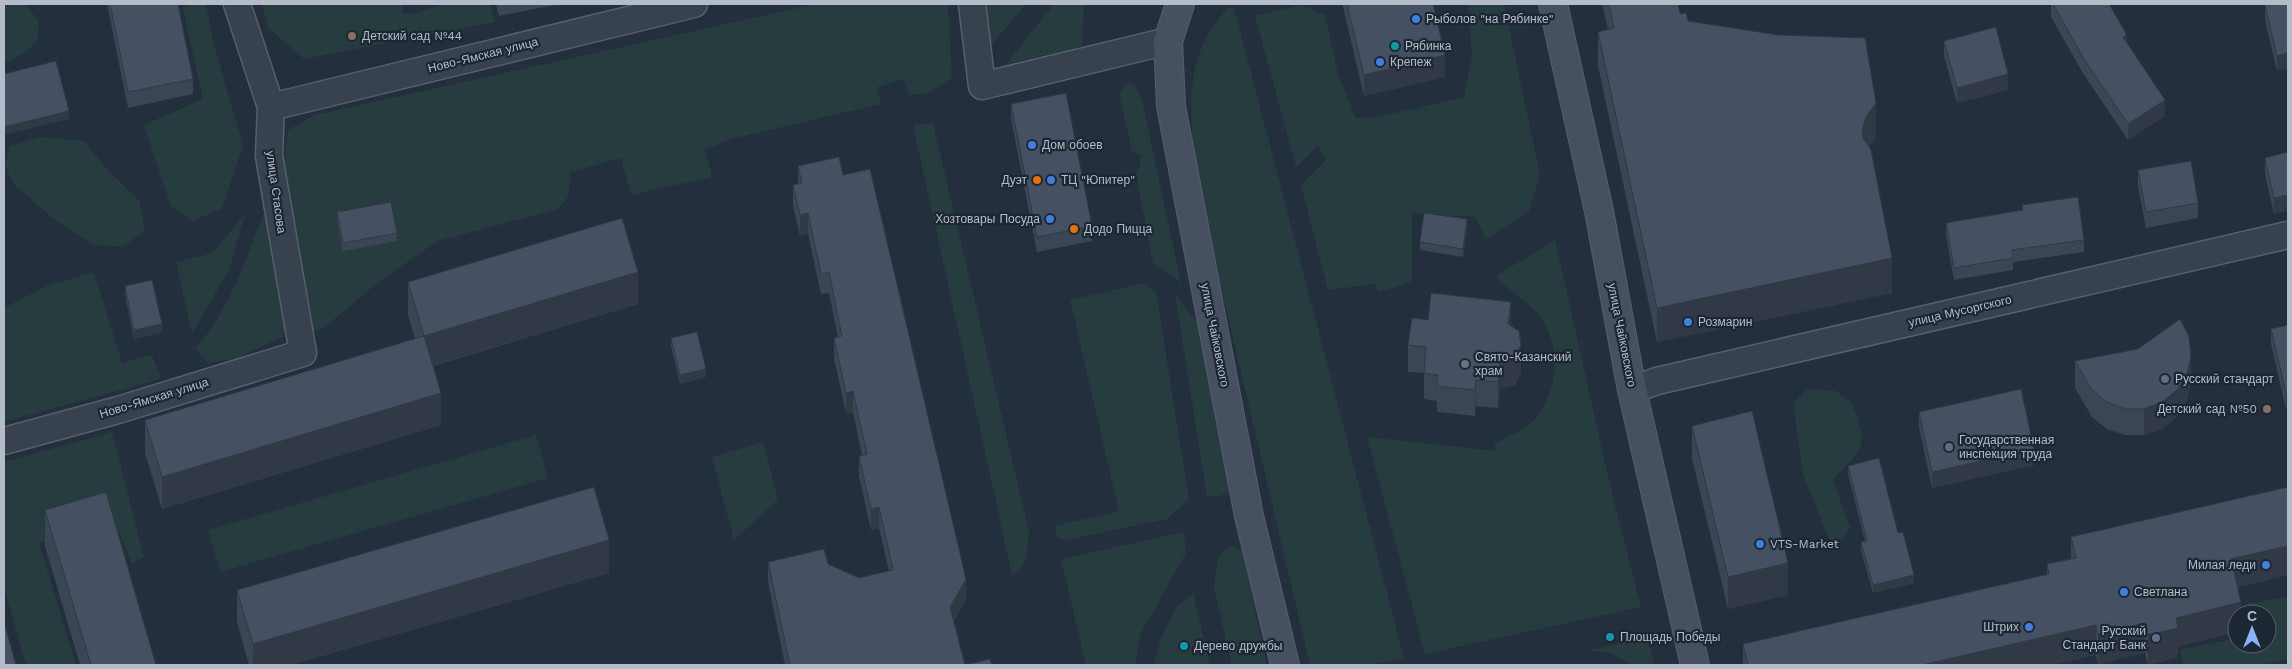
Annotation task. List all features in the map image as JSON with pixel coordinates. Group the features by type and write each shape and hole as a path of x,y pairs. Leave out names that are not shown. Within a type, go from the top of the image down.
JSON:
{"main road":[{"name":"улица Чайковского","path":"1180,4 1168,41 1171,106 1249,516 1285,665"},
{"name":"улица Чайковского","path":"1553,4 1599,211 1632,390 1696,665"}],"street":[{"name":"улица Стасова","path":"237,4 271,107 269,156 303,353"},
{"name":"Ново-Ямская улица","path":"271,107 694,4"},
{"path":"972,4 982,86 1168,41"},
{"name":"улица Мусоргского","path":"1632,390 1676,376 2288,235"},
{"name":"Ново-Ямская улица","path":"4,441 118,410 303,353"}],"green space":[{"path":"4,4 26,5 38,20 38,39 26,52 4,63"},
{"path":"187,4 206,4 213,42 243,145 222,208 193,221 171,206 144,125 203,99 183,9"},
{"name":"Детский сад №44","path":"262,4 403,4 402,13 414,14 444,4 490,4 495,22 304,59 268,28"},
{"path":"816,4 948,4 952,78 928,93 909,95 904,79 877,87 881,104 727,140 705,150 712,177 631,195 621,158 571,172 568,197 558,209 438,241 381,280 324,328 310,333 283,171 288,130 315,115"},
{"path":"980,4 1026,4 984,53"},
{"path":"1054,4 1084,4 1082,47 1006,64"},
{"path":"1468,4 1504,4 1540,175 1529,211 1486,239 1475,217 1412,213 1412,282 1378,292 1375,284 1328,290 1301,185 1326,160 1318,145 1296,167 1255,16 1300,5 1325,15 1338,74 1356,118 1378,117 1464,97 1472,57"},
{"path":"1228,8 1234,8 1404,658 1370,665 1310,665 1197,185 1191,114 1195,69 1212,27"},
{"path":"1127,83 1135,85 1142,100 1181,283 1153,263 1136,174 1140,166 1141,156 1132,151 1119,93"},
{"path":"933,123 1029,532 1026,557 1022,567 1012,575 913,125"},
{"path":"40,137 84,141 110,173 140,201 145,231 122,247 92,244 51,217 13,183 5,165 10,146"},
{"path":"265,210 287,324 283,337 237,358 208,363 195,349 228,301"},
{"path":"245,214 229,270 192,333 176,262 213,253"},
{"path":"1555,240 1614,502 1641,607 1425,654 1367,437 1495,451 1495,443 1518,432 1533,421 1544,405 1553,381 1554,354 1552,341 1536,312 1496,276"},
{"path":"94,272 122,363 152,355 161,379 4,422 4,308 47,286"},
{"path":"1144,283 1156,292 1189,499 1167,519 1066,540 1057,537 1055,526 1119,511 1070,300"},
{"path":"1175,294 1197,322 1231,491 1219,496 1207,497"},
{"path":"1807,389 1836,391 1853,404 1862,433 1860,450 1833,480 1850,527 1843,539 1830,542 1803,475 1793,403"},
{"path":"112,432 144,557 132,564 114,521 39,543 76,665 26,665 4,587 4,462"},
{"path":"536,435 548,478 220,572 208,530"},
{"path":"763,442 778,500 734,540 712,457"},
{"path":"1184,532 1186,553 1140,635 1135,665 1086,665 1061,559"},
{"path":"1231,546 1242,550 1267,665 1232,665 1214,589 1218,557"},
{"path":"1193,593 1210,665 1154,665 1161,638 1177,606"},
{"path":"2288,597 2288,659 2260,665 2183,665 2180,650 2227,640 2227,654 2277,654 2277,604 2247,604"},
{"path":"1648,637 1654,665 1632,665 1608,652 1586,651"}],"building":[{"path":"110,4 178,4 193,79 128,92"},
{"name":"Рябинка","path":"1347,4 1433,4 1445,55 1364,75"},
{"path":"1609,4 1678,4 1680,14 1686,13 1688,21 1778,35 1865,38 1876,103 1866,117 1862,131 1863,138 1871,150 1892,258 1657,308 1598,32 1614,28"},
{"path":"2053,4 2109,4 2127,35 2123,37 2165,100 2128,124 2084,59"},
{"path":"2288,4 2288,53 2277,56 2265,5"},
{"path":"1996,27 2008,74 1957,88 1944,41"},
{"path":"56,61 69,111 4,127 4,74"},
{"name":"ТЦ \"Юпитер\"","path":"1066,93 1092,226 1037,237 1011,104"},
{"path":"2288,152 2288,195 2274,198 2265,158"},
{"path":"839,157 843,175 870,169 966,579 950,607 965,665 790,665 768,562 824,549 828,564 859,578 893,570 879,507 871,509 859,456 867,454 853,391 846,393 834,338 842,336 829,272 821,274 808,213 800,215 793,185 802,183 798,166"},
{"path":"2191,161 2198,203 2146,212 2138,170"},
{"path":"2078,197 2084,240 2012,250 2013,258 1954,268 1946,223 2023,210 2022,205"},
{"path":"391,202 397,233 343,243 337,212"},
{"path":"1424,213 1467,219 1463,249 1420,242"},
{"path":"622,218 638,272 424,336 408,282"},
{"path":"152,280 162,324 134,330 125,286"},
{"name":"Свято-Казанский храм","path":"1431,293 1511,302 1508,324 1519,331 1521,345 1515,358 1500,362 1498,382 1476,380 1475,390 1437,386 1438,375 1424,373 1426,347 1408,345 1412,318 1428,320"},
{"path":"2180,319 2189,337 2191,356 2187,374 2177,390 2162,402 2144,409 2125,409 2107,402 2092,390 2075,361 2138,349"},
{"path":"2288,325 2288,393 2286,393 2271,329"},
{"path":"697,332 706,369 680,375 671,338"},
{"path":"424,336 441,393 162,477 145,420"},
{"path":"2021,389 2034,449 1932,472 1919,412"},
{"path":"1752,411 1788,563 1728,577 1692,426"},
{"path":"1879,458 1898,533 1903,532 1914,575 1873,585 1861,542 1867,541 1848,466"},
{"path":"594,487 609,540 253,644 237,590"},
{"path":"2288,487 2288,546 2231,559 2241,602 2176,618 2178,628 2148,635 2145,623 2098,634 2096,625 1922,665 1748,665 1743,644 2049,574 2047,564 2076,558 2071,537"},
{"path":"106,492 156,665 91,665 45,510"},
{"path":"4,622 16,665 4,665"},
{"path":"990,659 992,665 965,665"}],"place":[{"name":"Рыболов \"на Рябинке\"","path":"1416,19"},
{"name":"Детский сад №44","path":"352,36"},
{"name":"Рябинка","path":"1395,46"},
{"name":"Крепеж","path":"1380,62"},
{"name":"Дом обоев","path":"1032,145"},
{"name":"Дуэт","path":"1037,180"},
{"name":"ТЦ \"Юпитер\"","path":"1051,180"},
{"name":"Хозтовары Посуда","path":"1050,219"},
{"name":"Додо Пицца","path":"1074,229"},
{"name":"Розмарин","path":"1688,322"},
{"name":"Свято-Казанский храм","path":"1465,364"},
{"name":"Русский стандарт","path":"2165,379"},
{"name":"Детский сад №50","path":"2267,409"},
{"name":"Государственная инспекция труда","path":"1949,447"},
{"name":"VTS-Market","path":"1760,544"},
{"name":"Милая леди","path":"2266,565"},
{"name":"Светлана","path":"2124,592"},
{"name":"Штрих","path":"2029,627"},
{"name":"Площадь Победы","path":"1610,637"},
{"name":"Русский Стандарт Банк","path":"2156,638"},
{"name":"Дерево дружбы","path":"1184,646"}]}
